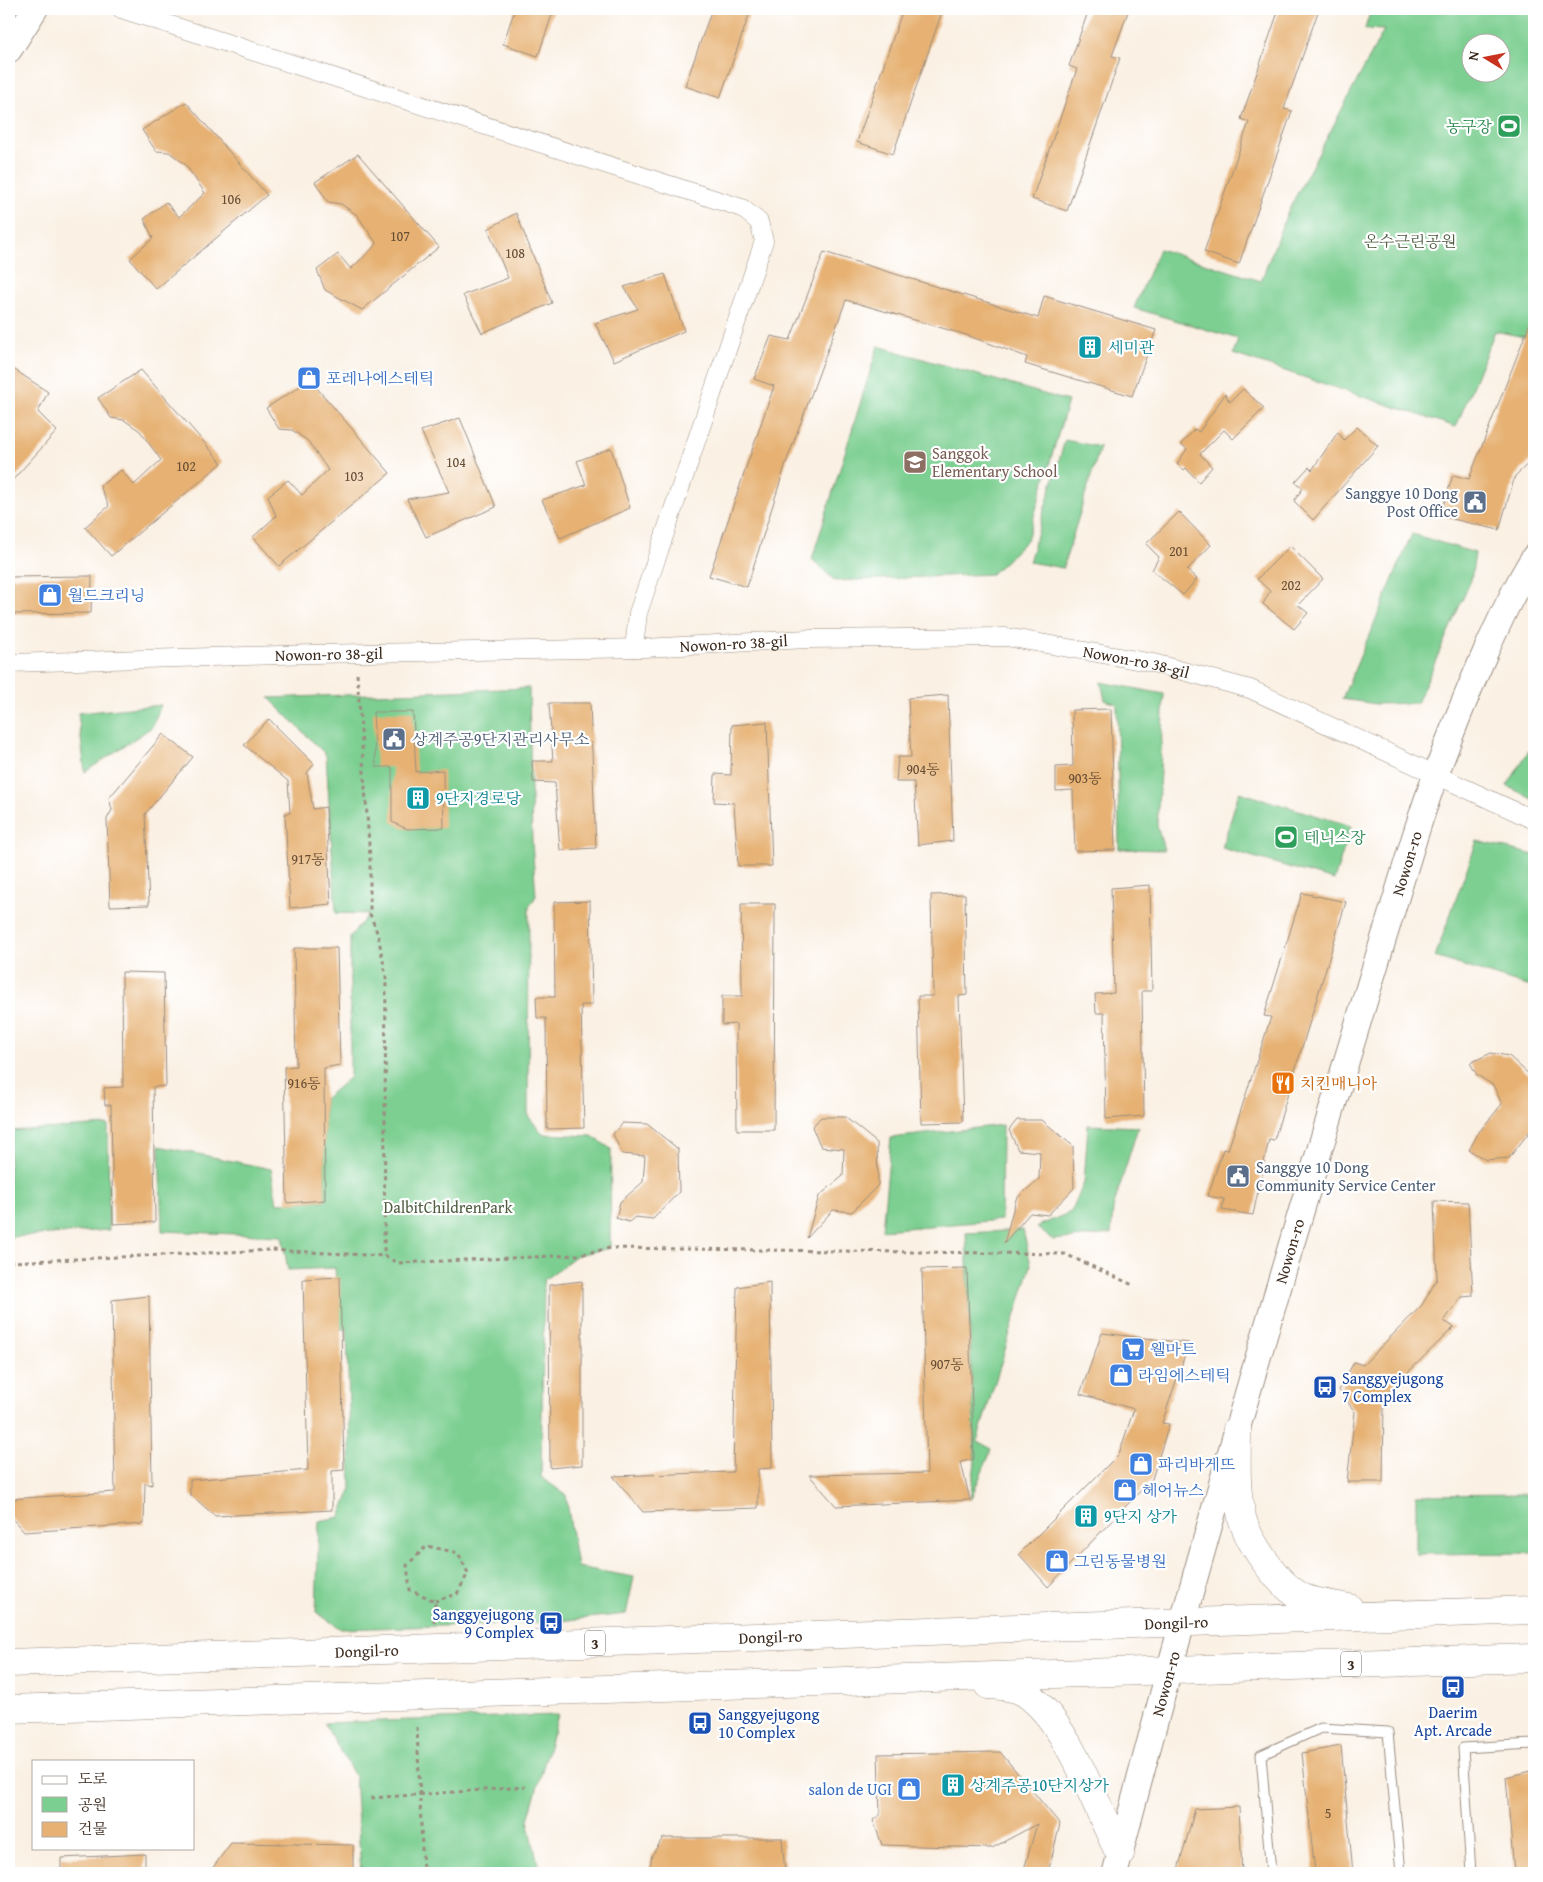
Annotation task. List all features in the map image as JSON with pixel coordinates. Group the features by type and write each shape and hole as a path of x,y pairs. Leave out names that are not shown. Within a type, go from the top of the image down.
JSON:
{"main road":[{"path":"9,50 35,9"},
{"name":"Nowon-ro","path":"1117,1863 1168,1670 1276,1291 1435,774 1458,714 1500,622 1534,557"},
{"path":"1237,1429 1237,1490 1241,1516 1272,1572 1303,1598 1382,1616"},
{"name":"Dongil-ro","path":"9,1663 1182,1621 1244,1622 1534,1610"},
{"name":"3","path":"9,1709 912,1677 1534,1658"},
{"path":"912,1677 1011,1687 1024,1692 1033,1700 1046,1713 1062,1738 1117,1863"}],"street":[{"path":"121,9 742,208 759,222 764,241 638,613 634,648"},
{"name":"Nowon-ro 38-gil","path":"9,664 357,653 634,648 806,639 1006,637 1153,663 1250,689 1534,820"}],"lane":[{"path":"1271,1873 1261,1755 1321,1728 1388,1732 1401,1873"},
{"path":"1471,1873 1463,1748 1534,1744"}],"path":[{"path":"357,653 357,684 370,858 370,914 378,935 386,976 384,1256"},
{"path":"9,1262 271,1250 384,1256 398,1263 577,1255 610,1248 1065,1254 1135,1286"},
{"path":"427,1546 458,1553 468,1574 456,1594 435,1601 410,1590 407,1565 427,1546"},
{"path":"434,1626 435,1601"},
{"path":"417,1728 423,1873"},
{"path":"371,1798 419,1793 525,1787"}],"green space":[{"name":"온수근린공원","path":"1371,9 1534,9 1534,339 1495,331 1456,427 1233,354 1238,339 1134,308 1159,249 1261,281 1287,213 1384,30 1365,29"},
{"path":"878,346 1068,401 1027,540 992,574 835,581 812,559"},
{"path":"1065,440 1100,447 1063,568 1029,562"},
{"path":"1412,534 1475,553 1471,580 1417,703 1376,704 1342,699"},
{"path":"1101,682 1164,694 1157,826 1164,850 1119,849 1117,704 1105,700"},
{"name":"DalbitChildrenPark","path":"529,688 532,842 536,896 529,907 528,1116 543,1134 592,1136 611,1149 610,1248 577,1255 544,1280 541,1477 566,1495 577,1567 634,1577 626,1614 540,1623 341,1629 316,1612 319,1521 340,1517 351,1490 347,1329 339,1329 335,1268 288,1270 282,1236 162,1231 159,1146 271,1169 277,1203 325,1200 324,1099 350,1077 350,937 369,914 336,913 326,755 269,698"},
{"path":"161,705 152,727 85,772 78,713"},
{"path":"1534,742 1534,800 1507,786"},
{"name":"테니스장","path":"1239,792 1351,826 1334,880 1222,848"},
{"path":"1477,841 1534,855 1534,988 1435,957"},
{"path":"108,1125 109,1230 9,1237 9,1131"},
{"path":"1002,1125 1001,1220 882,1230 891,1138"},
{"path":"1088,1125 1138,1127 1113,1208 1111,1234 1053,1240 1036,1227 1071,1212 1084,1183"},
{"path":"1023,1230 1031,1265 977,1441 992,1449 970,1500 975,1462 966,1233"},
{"path":"1534,1494 1534,1553 1416,1554 1416,1495"},
{"path":"558,1715 528,1820 540,1873 361,1873 355,1776 324,1723"}],"building":[{"path":"515,9 554,9 538,56 503,44"},
{"path":"712,9 751,9 720,98 685,86"},
{"path":"903,9 943,9 893,154 857,142"},
{"path":"1089,9 1129,9 1112,56 1120,58 1067,211 1032,199 1077,69 1069,66"},
{"path":"1279,9 1319,9 1284,109 1292,111 1239,264 1204,252 1249,122 1241,119"},
{"path":"186,102 267,195 156,289 130,259 153,238 144,219 166,202 179,217 205,193 185,164 169,152 156,151 142,130"},
{"path":"358,154 439,247 362,310 325,290 317,270 338,254 351,269 377,244 357,215 341,204 328,202 315,182"},
{"path":"516,213 552,303 482,333 463,295 508,278 488,229"},
{"path":"824,252 1038,318 1044,296 1156,330 1132,396 1025,364 1027,357 966,335 846,300 787,460 747,587 709,576 774,386 754,379 771,336 790,340"},
{"path":"665,274 684,331 614,361 595,323 638,309 624,287"},
{"path":"1533,315 1534,458 1515,476 1499,530 1440,516 1453,475 1469,479"},
{"path":"9,366 48,392 38,412 57,431 9,484"},
{"path":"141,370 222,463 111,556 85,527 109,506 100,486 121,470 134,485 161,460 140,431 124,420 111,418 98,398"},
{"path":"310,380 390,473 279,566 253,537 276,516 268,496 288,480 302,495 328,470 308,441 292,430 279,429 266,408"},
{"path":"1243,389 1264,408 1233,439 1224,430 1200,454 1212,467 1199,482 1186,468 1184,470 1177,464 1187,449 1181,444 1195,429 1199,432 1225,394 1230,402"},
{"path":"460,418 496,507 426,537 407,499 449,492 421,431"},
{"path":"1357,427 1378,446 1313,520 1294,501 1303,488 1295,482 1309,467 1312,470 1338,432 1344,440"},
{"path":"611,448 630,508 560,538 542,500 586,485 577,461"},
{"path":"1179,512 1211,545 1187,570 1197,579 1183,595 1152,570 1159,557 1146,544"},
{"path":"1290,546 1323,579 1298,605 1308,613 1294,629 1263,604 1270,591 1257,579"},
{"name":"월드크리닝","path":"92,576 91,613 9,614 9,577"},
{"path":"948,695 953,841 918,845 914,782 896,782 898,757 911,757 908,698"},
{"path":"549,703 590,703 596,848 560,850 555,783 533,782 532,761 553,761"},
{"path":"1111,709 1115,850 1075,851 1073,790 1056,791 1056,767 1073,766 1072,710"},
{"path":"373,712 413,712 416,772 443,770 444,828 407,829 392,822 392,767 376,767"},
{"path":"269,719 314,764 307,773 313,809 326,807 331,904 290,908 285,813 290,813 288,781 244,745"},
{"path":"767,722 772,866 738,866 734,803 714,802 715,774 731,775 732,725"},
{"path":"163,734 193,757 145,814 149,905 110,906 107,819 112,810 109,798"},
{"path":"1150,885 1152,991 1142,991 1144,1116 1106,1119 1104,1013 1096,1013 1095,994 1114,993 1111,888"},
{"path":"1302,893 1346,902 1274,1140 1269,1139 1253,1215 1222,1210 1224,1199 1208,1196 1223,1149 1228,1150 1271,1017 1264,1016"},
{"path":"965,894 967,995 959,996 963,1122 921,1123 918,996 933,996 931,895"},
{"path":"590,901 592,1005 581,1005 584,1128 547,1129 546,1018 537,1018 536,997 555,997 554,902"},
{"path":"741,904 775,904 774,1130 737,1130 736,1024 722,1025 722,996 742,996"},
{"path":"294,948 337,948 340,1065 324,1068 325,1200 287,1203 284,1067 296,1066"},
{"path":"122,972 164,973 166,1086 153,1087 155,1222 113,1224 111,1105 105,1105 104,1088 123,1087"},
{"path":"1491,1053 1509,1056 1534,1079 1534,1126 1509,1158 1486,1160 1469,1150 1479,1132 1502,1104 1493,1085 1477,1075 1470,1063"},
{"path":"821,1117 845,1117 877,1143 878,1185 852,1212 833,1210 807,1238 819,1196 843,1176 844,1149 821,1147 812,1127"},
{"path":"1017,1120 1042,1120 1073,1146 1074,1188 1048,1215 1030,1213 1004,1243 1016,1199 1039,1179 1040,1152 1018,1150 1009,1130"},
{"path":"622,1123 647,1124 678,1149 679,1192 653,1219 635,1217 629,1222 616,1218 620,1202 643,1182 645,1156 622,1154 613,1134"},
{"path":"1434,1201 1468,1202 1473,1296 1462,1297 1444,1321 1454,1327 1384,1396 1383,1482 1347,1482 1355,1412 1339,1390 1354,1362 1363,1365 1422,1305 1437,1279"},
{"path":"967,1268 974,1459 961,1462 970,1500 836,1506 809,1475 927,1473 922,1269"},
{"path":"340,1277 344,1470 332,1471 332,1510 215,1516 190,1494 190,1480 308,1470 303,1279"},
{"path":"582,1281 582,1465 550,1468 549,1285"},
{"path":"770,1282 772,1468 758,1469 758,1508 643,1512 613,1476 733,1472 737,1287"},
{"path":"149,1296 152,1485 145,1483 144,1524 24,1532 9,1515 9,1499 115,1492 112,1300"},
{"path":"1102,1333 1189,1343 1162,1423 1169,1424 1152,1479 1048,1587 1019,1554 1119,1454 1134,1409 1080,1394"},
{"path":"1341,1746 1353,1873 1315,1873 1302,1753"},
{"name":"상계주공10단지상가","path":"1000,1752 1060,1824 1048,1873 1023,1873 1037,1824 992,1848 882,1845 873,1820 880,1815 878,1754"},
{"path":"1534,1770 1534,1873 1514,1873 1506,1777"},
{"path":"1239,1807 1242,1873 1177,1873 1195,1809"},
{"path":"663,1838 782,1838 785,1873 649,1873 652,1855"},
{"path":"231,1843 353,1845 353,1873 209,1873"},
{"path":"145,1854 145,1873 61,1873 61,1858"}],"place":[{"name":"농구장","path":"1509,126"},
{"name":"세미관","path":"1090,347"},
{"name":"포레나에스테틱","path":"309,378"},
{"name":"Sanggok Elementary School","path":"915,462"},
{"name":"Sanggye 10 Dong Post Office","path":"1475,502"},
{"name":"월드크리닝","path":"50,595"},
{"name":"상계주공9단지관리사무소","path":"394,739"},
{"name":"9단지경로당","path":"418,798"},
{"name":"테니스장","path":"1286,837"},
{"name":"치킨매니아","path":"1283,1083"},
{"name":"Sanggye 10 Dong Community Service Center","path":"1238,1176"},
{"name":"웰마트","path":"1133,1349"},
{"name":"라임에스테틱","path":"1121,1375"},
{"name":"Sanggyejugong 7 Complex","path":"1325,1387"},
{"name":"파리바게뜨","path":"1141,1464"},
{"name":"헤어뉴스","path":"1125,1490"},
{"name":"9단지 상가","path":"1086,1516"},
{"name":"그린동물병원","path":"1057,1561"},
{"name":"Sanggyejugong 9 Complex","path":"551,1623"},
{"name":"Daerim Apt. Arcade","path":"1453,1687"},
{"name":"Sanggyejugong 10 Complex","path":"700,1723"},
{"name":"상계주공10단지상가","path":"953,1785"},
{"name":"salon de UGI","path":"909,1789"}]}
